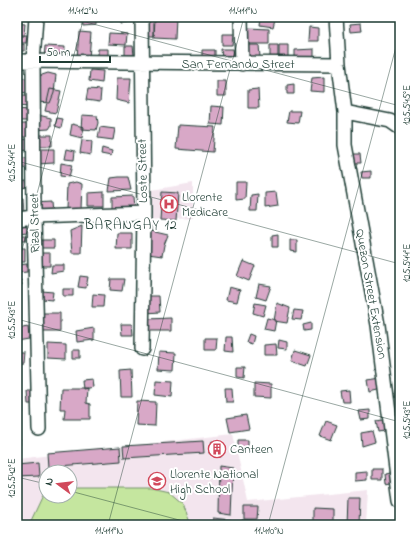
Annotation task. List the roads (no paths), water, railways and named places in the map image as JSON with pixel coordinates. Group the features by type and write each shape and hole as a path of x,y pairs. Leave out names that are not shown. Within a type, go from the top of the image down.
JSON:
{"street":[{"name":"Rizal Street","path":"36,17 33,62 34,217 39,429"},
{"name":"Loste Street","path":"142,17 144,213 142,349"},
{"path":"241,17 242,64"},
{"name":"Quezon Street Extension","path":"336,17 339,64 345,112 345,145 378,324 399,470 400,501"},
{"name":"San Fernando Street","path":"17,61 339,64"},
{"path":"345,112 390,121 400,128"},
{"path":"17,219 144,213"}],"place":[{"name":"Llorente Medicare","path":"169,204"},
{"name":"Canteen","path":"217,449"},
{"name":"Llorente National High School","path":"157,481"}],"district":[{"name":"BARANGAY 12","path":"131,225"}]}
